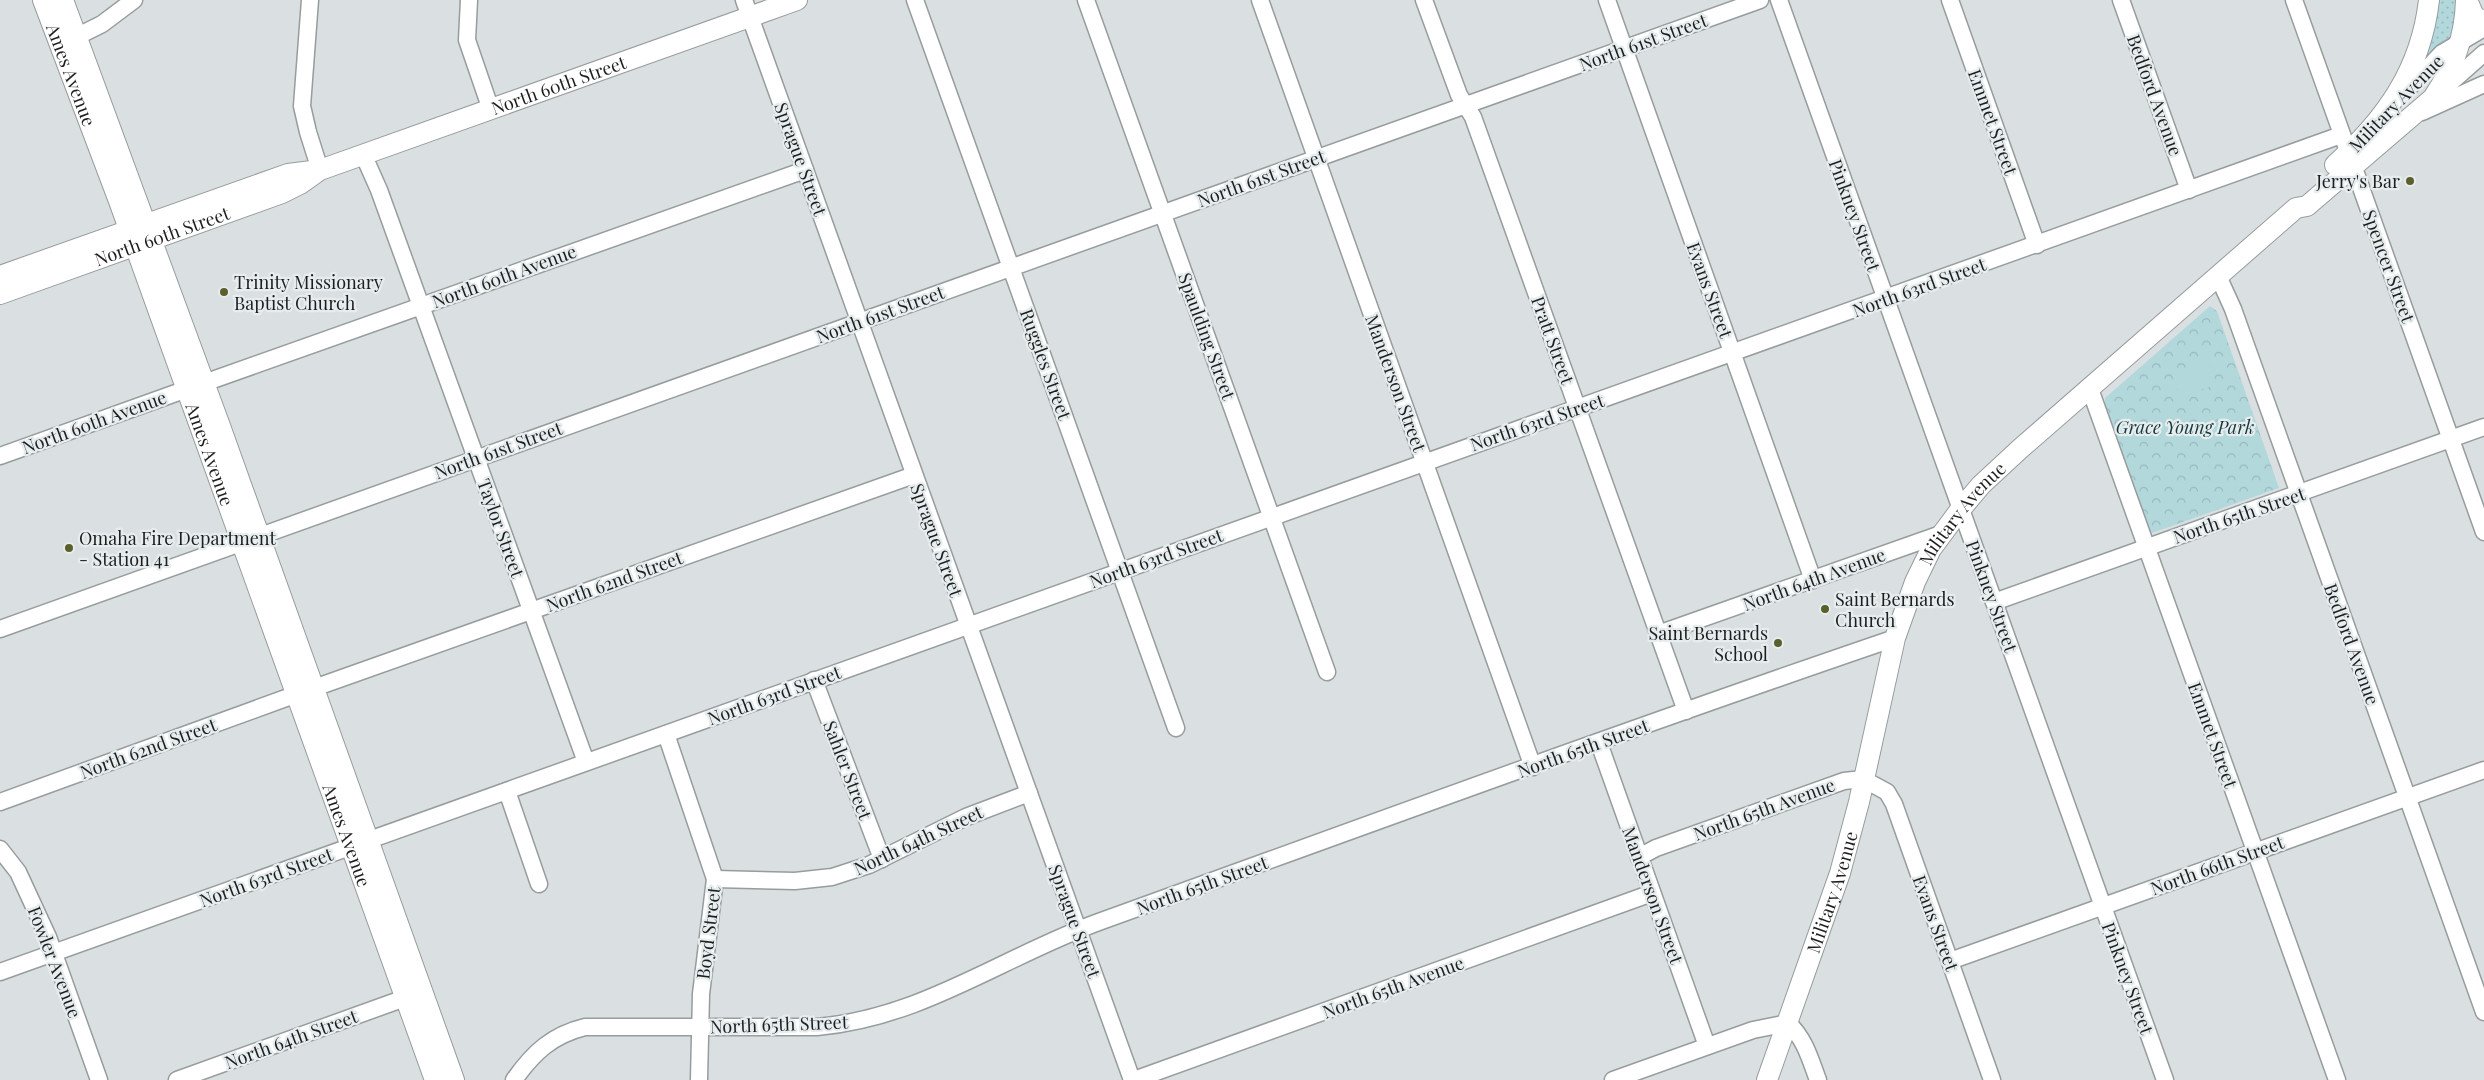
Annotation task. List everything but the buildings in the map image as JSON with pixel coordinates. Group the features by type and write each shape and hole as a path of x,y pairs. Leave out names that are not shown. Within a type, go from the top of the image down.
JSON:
{"main road":[{"name":"Ames Avenue","path":"43,0 68,41 196,386 360,843 454,1080"},
{"name":"Ames Avenue","path":"62,0 68,41"},
{"name":"North 60th Street","path":"0,294 288,174 320,170 491,110 747,8 797,0"},
{"path":"2391,106 2415,59 2424,30 2429,0"},
{"path":"2466,0 2474,16 2484,22"},
{"path":"2433,98 2445,80 2462,40 2466,0"},
{"name":"Military Avenue","path":"2345,162 2414,117 2433,98"},
{"name":"Military Avenue","path":"1767,1080 1840,873 1895,638 1922,564 1941,534 1960,510 2008,460 2296,208 2307,206 2391,106"},
{"name":"North 60th Street","path":"0,276 140,235"},
{"name":"Ames Avenue","path":"360,843 406,998 435,1080"}],"street":[{"path":"68,41 117,14 134,0"},
{"path":"310,0 302,106 320,170"},
{"path":"469,0 467,40 491,110"},
{"name":"Ruggles Street","path":"915,0 1176,728"},
{"name":"Spaulding Street","path":"1086,0 1327,672"},
{"name":"Manderson Street","path":"1260,0 1532,767"},
{"name":"Pratt Street","path":"1424,0 1458,95 1473,117 1686,712"},
{"name":"Evans Street","path":"1607,0 1813,580"},
{"name":"North 61st Street","path":"0,629 1624,48 1724,6 1760,0"},
{"name":"Pinkney Street","path":"1779,0 2165,1080"},
{"name":"Emmet Street","path":"1950,0 2037,244"},
{"name":"Bedford Avenue","path":"2122,0 2189,190"},
{"name":"Spencer Street","path":"2294,0 2341,134 2345,162 2451,439 2484,532"},
{"name":"Sprague Street","path":"747,8 1133,1080"},
{"name":"Military Avenue","path":"2391,106 2442,53 2484,28"},
{"name":"Military Avenue","path":"2433,98 2484,53"},
{"path":"2414,117 2484,84"},
{"name":"North 63rd Street","path":"0,972 1272,516 1732,354 2341,134"},
{"path":"2312,146 2326,149 2345,162"},
{"name":"Taylor Street","path":"363,154 379,190 422,306 586,762"},
{"name":"North 60th Avenue","path":"0,456 805,170"},
{"name":"Bedford Avenue","path":"2218,276 2232,309 2299,494 2484,1012"},
{"name":"Emmet Street","path":"2090,389 2337,1080"},
{"name":"North 65th Street","path":"1994,602 2484,427"},
{"name":"North 62nd Street","path":"0,802 305,691 914,475"},
{"name":"North 64th Avenue","path":"1658,634 1941,534"},
{"name":"North 65th Street","path":"514,1080 540,1047 572,1030 596,1026 817,1027 870,1020 922,1002 1078,930 1895,638"},
{"name":"Sahler Street","path":"814,680 882,859"},
{"name":"Boyd Street","path":"666,734 716,879 701,994 699,1080"},
{"name":"Manderson Street","path":"1599,743 1706,1046"},
{"name":"North 66th Street","path":"1950,961 2484,770"},
{"name":"Evans Street","path":"1863,779 1887,792 1894,804 1992,1080"},
{"name":"North 65th Avenue","path":"1639,857 1656,848 1828,785 1863,779"},
{"path":"507,791 539,884"},
{"name":"North 64th Street","path":"716,879 818,879 852,872 966,817 1029,793"},
{"name":"Fowler Avenue","path":"0,849 27,889 54,952 99,1080"},
{"name":"North 65th Avenue","path":"1133,1080 1652,893"},
{"name":"North 64th Street","path":"177,1080 406,998"},
{"path":"1613,1080 1753,1030 1788,1023 1798,1032 1806,1046 1818,1080"}],"green space":[{"path":"2436,0 2459,0 2456,36 2418,69"},
{"name":"Grace Young Park","path":"2210,306 2217,311 2279,488 2152,533 2147,525 2105,406 2105,398"},
{"path":"2208,359 2217,384 2180,397 2173,378 2176,371"}],"place":[{"name":"Jerry's Bar","path":"2410,181"},
{"name":"Trinity Missionary Baptist Church","path":"224,292"},
{"name":"Omaha Fire Department - Station 41","path":"69,548"},
{"name":"Saint Bernards Church","path":"1825,609"},
{"name":"Saint Bernards School","path":"1778,643"}]}
